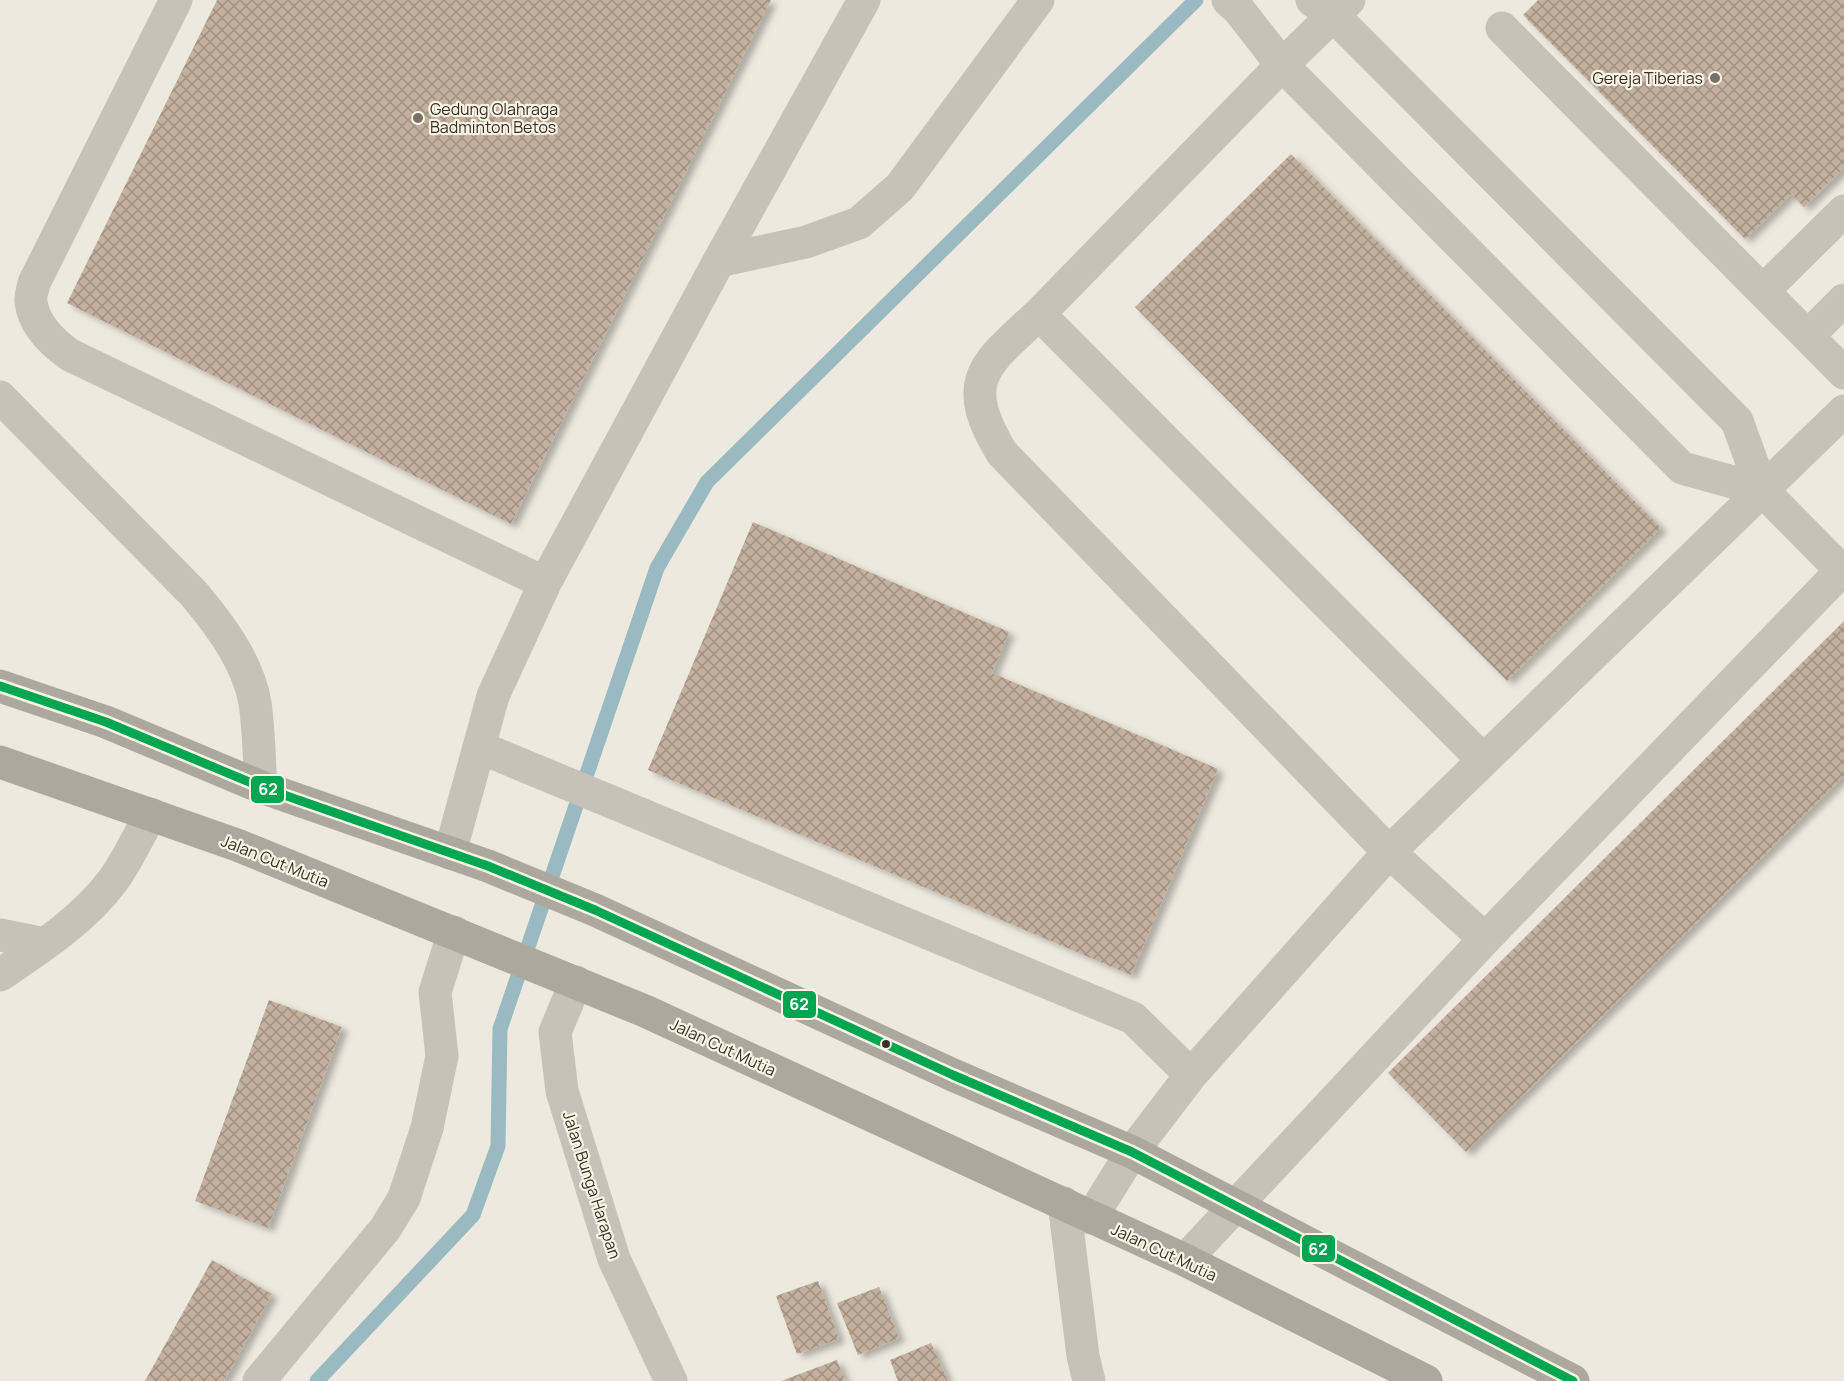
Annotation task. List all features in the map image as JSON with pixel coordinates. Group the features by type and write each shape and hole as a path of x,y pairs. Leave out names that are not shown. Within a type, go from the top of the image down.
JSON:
{"highway":[{"path":"0,686 106,722 261,787 488,866 595,910 952,1075 1132,1152 1573,1381"},
{"name":"Jalan Cut Mutia","path":"0,762 237,845 656,1016 1185,1260 1426,1381"}],"street":[{"path":"176,0 34,283 30,301 43,331 70,355 545,583"},
{"path":"450,853 493,696 545,583 719,261 864,0"},
{"path":"719,261 806,243 859,223 900,188 1038,0"},
{"path":"1233,5 1282,65 1682,468 1762,490"},
{"path":"1185,1260 1485,939 1843,569 1762,490 1737,421 1332,5 1282,65 1039,314 995,356 983,371 979,392 983,415 1002,453 1389,852 1485,939"},
{"path":"1502,28 1844,373"},
{"path":"1763,291 1844,211"},
{"path":"1808,336 1844,300"},
{"path":"1039,314 1483,760"},
{"path":"0,397 194,594 216,621 235,651 255,702 261,787"},
{"path":"1089,1381 1081,1345 1076,1291 1078,1211 1132,1152 1191,1075 1389,852 1844,411"},
{"path":"479,747 1133,1018 1191,1075"},
{"path":"0,975 45,944 94,902 114,879 151,814"},
{"path":"0,935 45,944"},
{"path":"259,1381 385,1229 404,1198 427,1128 442,1056 435,992 467,938"},
{"name":"Jalan Bunga Harapan","path":"576,982 555,1032 562,1091 614,1259 667,1380"}],"building":[{"path":"217,0 771,0 511,524 67,303"},
{"name":"Gereja Tiberias","path":"1538,0 1844,0 1844,168 1804,207 1791,194 1745,239 1523,15"},
{"path":"1291,154 1661,528 1507,681 1135,307"},
{"path":"753,522 1009,632 992,673 1218,769 1131,975 648,770"},
{"path":"1844,621 1844,776 1466,1152 1388,1073"},
{"path":"269,1000 342,1027 268,1228 195,1201"},
{"path":"212,1260 272,1294 224,1381 145,1381"},
{"path":"818,1281 839,1339 797,1354 776,1296"},
{"path":"879,1287 899,1338 858,1355 837,1303"},
{"path":"931,1343 948,1381 898,1381 890,1360"},
{"path":"837,1360 845,1381 781,1381"}],"waterway":[{"path":"317,1381 473,1215 498,1146 500,1029 657,568 707,482 1196,0"}],"transit line":[{"name":"62","path":"0,686 106,722 261,787 488,866 595,910 953,1075 1132,1152 1573,1381"}],"place":[{"name":"Gereja Tiberias","path":"1715,78"},
{"name":"Gedung Olahraga Badminton Betos","path":"418,118"}]}
